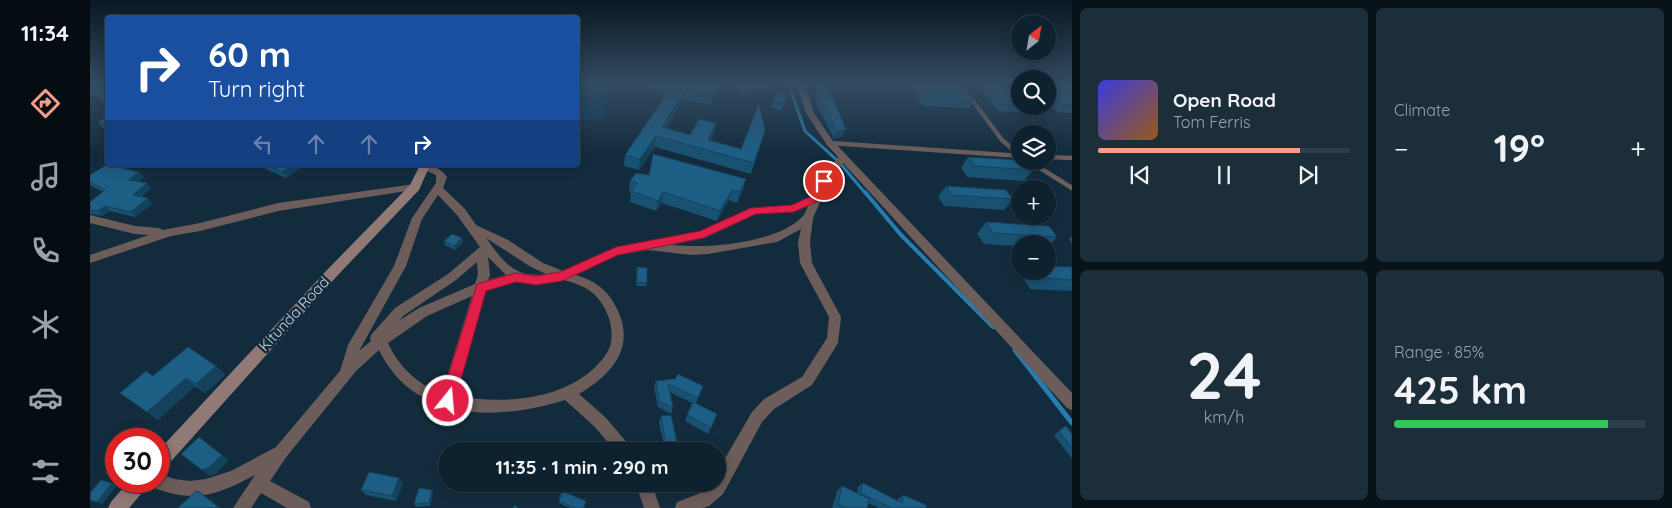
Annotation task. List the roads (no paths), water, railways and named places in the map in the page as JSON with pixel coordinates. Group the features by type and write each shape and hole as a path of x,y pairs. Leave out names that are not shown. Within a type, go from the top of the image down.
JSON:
{"street":[{"path":"808,107 830,143 1072,403"},
{"path":"683,508 703,500 717,488 757,418 769,404 807,381 833,339 835,317 830,303 806,263 804,253 808,218 816,198 824,181 843,157"},
{"name":"Kitunda Road","path":"170,450 332,273 415,187 425,167"},
{"path":"345,374 353,348 400,266 417,218 438,189 442,177 439,172 427,167"},
{"path":"90,219 135,230 170,232 200,228 278,207 415,187"},
{"path":"438,189 474,228 484,250 504,269 516,277"},
{"path":"241,508 282,452 345,374 368,351 395,330 424,312 481,287 516,277 536,280 562,276 616,252 703,234 754,211 794,208 816,198"},
{"path":"648,246 691,251 755,243 777,238 808,218"},
{"path":"381,341 386,355 398,371 415,387 448,401 488,406 511,405 548,399 567,393 607,366 613,357 618,343 618,329 614,315 598,291 585,283 540,267 507,245 474,228"},
{"path":"90,259 170,232"},
{"path":"448,401 481,287 484,250"},
{"path":"368,351 399,312 452,277 484,250"},
{"path":"567,393 600,422 617,442"},
{"path":"170,485 180,489 200,489 220,484 282,452"},
{"path":"258,483 303,508"},
{"path":"647,492 652,508"},
{"path":"117,508 130,493"}],"lane":[{"path":"830,143 1020,156 1002,140 977,107"},
{"path":"1056,157 1072,158"},
{"path":"1043,170 1072,188"}],"waterway":[{"path":"796,107 805,131 839,162 866,194"},
{"path":"865,192 901,235 993,327"},
{"path":"1015,350 1072,423"}]}
